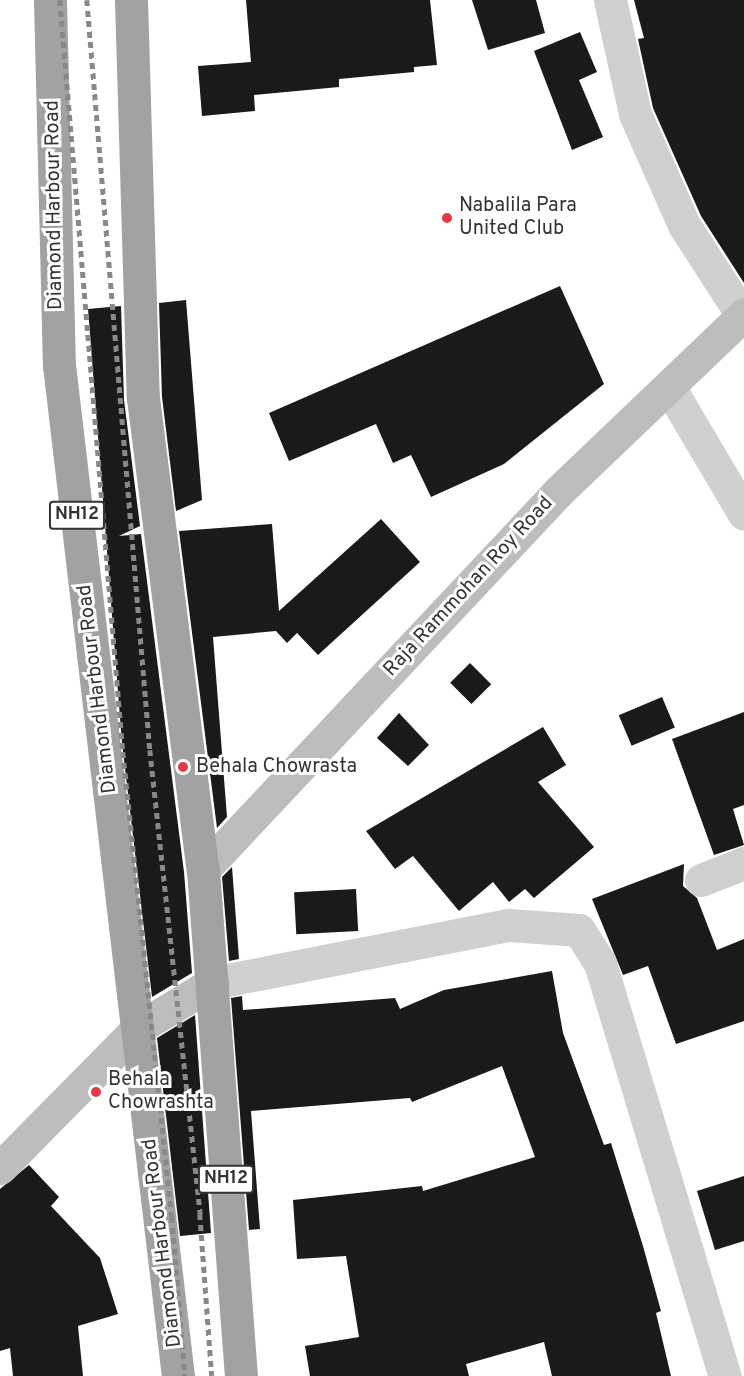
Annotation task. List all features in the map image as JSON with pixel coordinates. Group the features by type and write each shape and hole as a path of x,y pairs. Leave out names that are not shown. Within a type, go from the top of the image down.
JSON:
{"highway":[{"name":"Diamond Harbour Road","path":"50,0 59,364 178,1376"},
{"name":"NH12","path":"131,0 143,398 203,870 241,1376"}],"main road":[{"name":"Raja Rammohan Roy Road","path":"203,870 559,491 743,315"},
{"path":"0,1168 138,1028 212,983"}],"street":[{"path":"610,0 635,114 684,225 743,315"},
{"path":"669,387 744,514"},
{"path":"701,880 744,863"},
{"path":"212,983 508,925 579,930 600,963 725,1376"}],"building":[{"path":"246,0 430,0 437,65 414,67 414,72 339,79 339,87 254,95 255,111 202,116 198,66 251,62"},
{"path":"472,0 536,0 545,33 488,50"},
{"path":"634,0 744,0 744,283 701,216 653,108 638,39 644,38"},
{"path":"580,32 597,72 579,80 603,137 572,150 534,51"},
{"path":"560,286 604,384 504,464 431,497 411,455 393,463 376,424 289,461 269,413"},
{"path":"186,300 202,500 176,511 162,397 159,303"},
{"path":"121,306 124,400 140,526 119,536 141,534 184,872 192,973 152,997 122,743 88,309"},
{"path":"381,519 420,562 318,655 297,633 287,643 276,631 213,637 227,817 217,828 179,531 272,524 279,611"},
{"path":"470,663 491,684 471,704 450,683"},
{"path":"662,697 675,727 632,746 619,715"},
{"path":"744,712 744,805 733,809 744,845 714,855 672,739"},
{"path":"399,713 429,745 408,766 377,738"},
{"path":"543,727 566,765 538,782 594,847 534,898 525,889 509,902 493,882 459,911 413,856 395,869 366,831"},
{"path":"684,864 683,886 697,898 717,950 744,939 744,1021 676,1044 648,966 623,975 592,899"},
{"path":"232,867 239,959 229,961 222,877"},
{"path":"356,889 358,931 296,934 294,892"},
{"path":"552,971 563,1033 604,1145 611,1143 643,1246 661,1311 656,1313 671,1376 552,1376 544,1342 466,1364 469,1376 310,1376 305,1346 359,1337 346,1256 297,1259 293,1200 422,1186 423,1191 535,1157 502,1066 412,1102 410,1098 251,1111 260,1229 249,1230 231,998 242,996 243,1010 395,998 400,1009 444,990"},
{"path":"195,1015 211,1233 180,1236 157,1038"},
{"path":"29,1165 59,1197 51,1206 100,1258 118,1314 78,1326 83,1376 13,1376 10,1348 0,1351 0,1189"},
{"path":"744,1176 744,1241 715,1250 697,1191"}],"railway":[{"path":"60,0 123,752 172,1217 185,1376"},
{"path":"87,0 150,750 200,1214 212,1376"}],"place":[{"name":"Nabalila Para United Club","path":"447,218"},
{"name":"Behala Chowrasta","path":"183,767"},
{"name":"Behala Chowrashta","path":"96,1092"}]}
